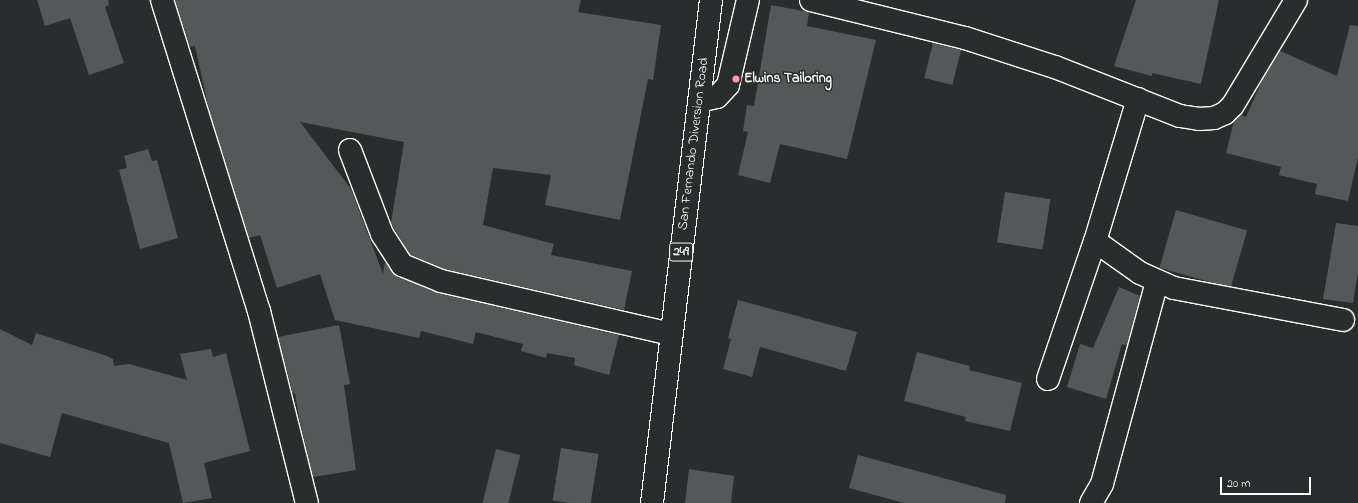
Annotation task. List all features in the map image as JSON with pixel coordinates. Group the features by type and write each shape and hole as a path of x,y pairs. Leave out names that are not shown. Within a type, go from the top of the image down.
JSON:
{"main road":[{"path":"162,0 259,311 307,503"},
{"name":"San Fernando Diversion Road","path":"652,503 710,0"},
{"path":"699,101 717,97 728,85 748,0"},
{"path":"811,0 965,38 1055,67 1180,116 1199,119 1214,118 1225,113 1233,105 1296,0"},
{"path":"1048,379 1095,241 1138,99"},
{"path":"350,150 382,234 402,265 447,283 671,334"},
{"path":"1095,241 1140,273 1157,282 1174,288 1343,320"},
{"path":"1091,503 1102,484 1157,282"}],"building":[{"path":"37,0 108,0 109,5 105,7 124,63 89,75 70,18 45,26"},
{"path":"175,0 581,0 578,12 661,25 653,80 648,79 620,220 545,205 551,175 493,168 483,225 554,244 551,255 632,271 624,310 445,269 410,255 391,223 404,142 300,122 351,189 383,274 385,262 397,276 438,293 619,335 609,375 574,365 575,358 547,353 546,358 521,351 523,344 476,332 473,344 421,331 419,338 335,320 320,274 277,288 260,235 249,238 209,110 195,46 190,47"},
{"path":"1136,0 1219,0 1201,84 1152,73 1152,76 1114,66"},
{"path":"771,5 809,12 807,26 876,40 847,159 780,144 770,183 738,175 748,132 743,131 747,105 754,106"},
{"path":"1350,25 1358,26 1358,157 1348,201 1315,194 1317,184 1279,175 1281,167 1226,153 1234,121 1240,115 1246,117 1261,83 1280,51 1337,76"},
{"path":"933,43 961,50 952,85 924,78"},
{"path":"148,149 152,161 157,160 178,238 140,249 119,170 127,168 124,156"},
{"path":"1005,192 1050,199 1042,250 997,242"},
{"path":"1176,210 1247,230 1231,288 1159,268"},
{"path":"1336,223 1358,226 1358,272 1353,303 1323,299"},
{"path":"1119,287 1140,296 1127,346 1122,344 1106,399 1067,387 1080,344 1093,348"},
{"path":"738,300 857,332 846,371 760,347 752,377 723,369 731,339 728,338"},
{"path":"339,325 350,384 344,385 356,470 313,477 299,418 295,393 293,394 278,337"},
{"path":"0,329 32,345 36,333 107,356 113,359 114,366 129,364 187,380 180,354 211,349 213,357 226,353 250,451 204,463 212,498 183,503 169,443 62,413 50,457 0,443"},
{"path":"917,352 970,366 969,370 1022,383 1010,431 965,421 966,417 904,401"},
{"path":"561,448 599,454 591,503 569,503 553,500"},
{"path":"496,449 520,455 508,503 483,503"},
{"path":"858,455 1006,495 1005,503 904,503 849,488"},
{"path":"689,469 734,476 731,503 685,503"}],"place":[{"name":"Elwins Tailoring","path":"736,79"}]}
